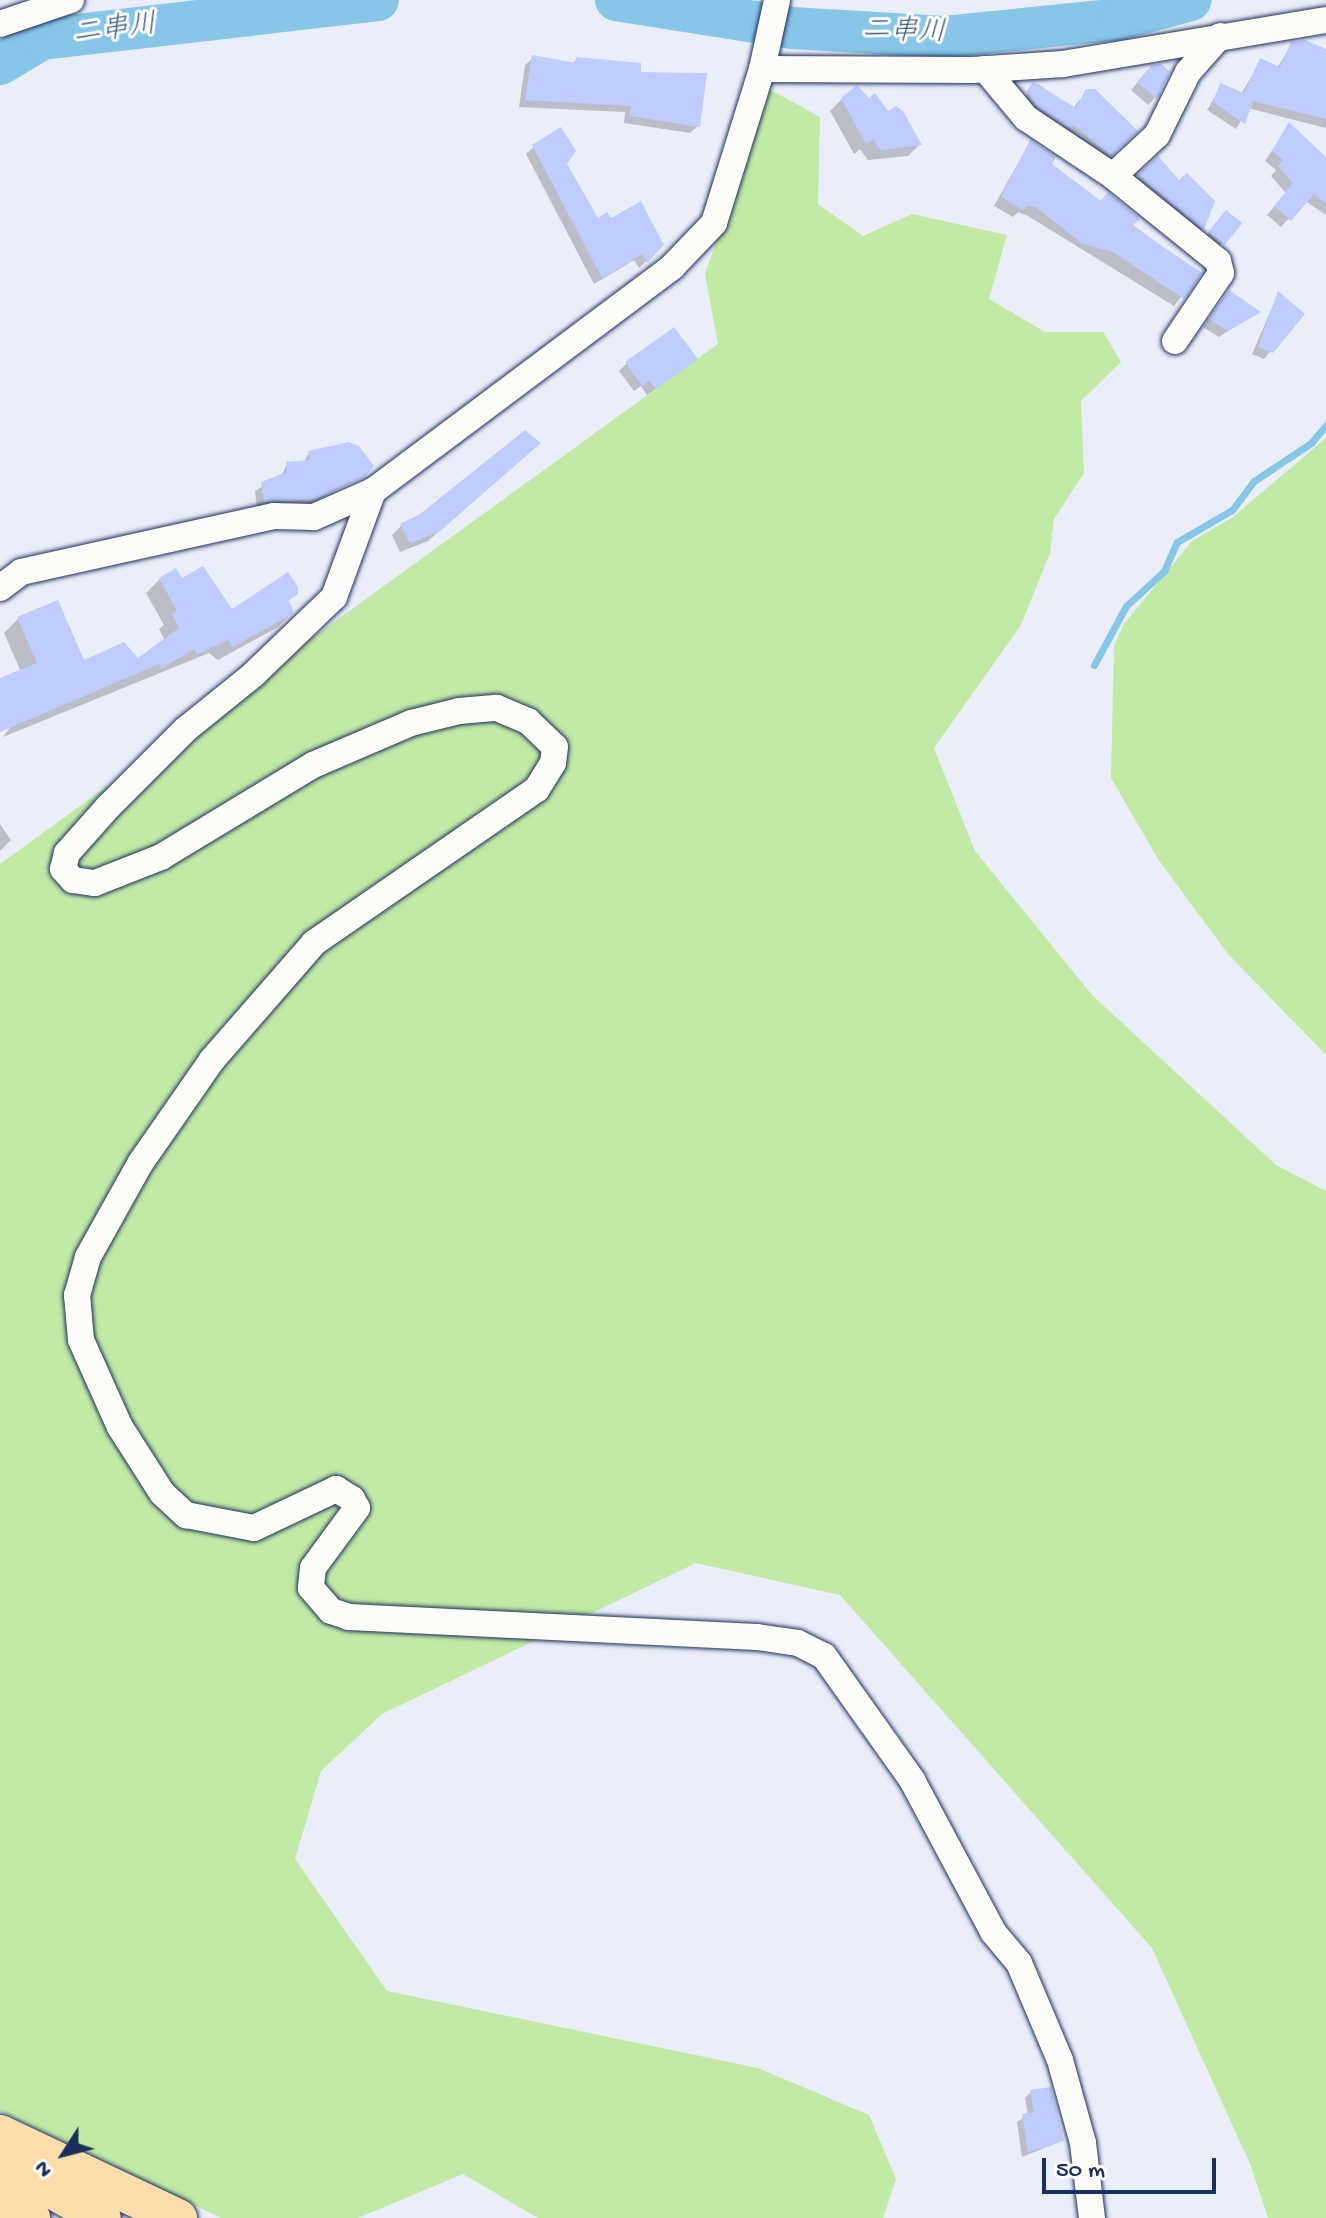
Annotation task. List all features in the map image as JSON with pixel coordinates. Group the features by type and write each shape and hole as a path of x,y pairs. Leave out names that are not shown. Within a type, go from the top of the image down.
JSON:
{"highway":[{"path":"0,2134 178,2218"},
{"path":"0,2160 102,2218"},
{"path":"0,2200 31,2218"}],"street":[{"path":"0,24 71,0"},
{"path":"0,588 21,572 274,516 314,517 373,491 672,267 714,223 762,69 777,0"},
{"path":"762,69 985,69 1063,64 1326,20"},
{"path":"1113,176 1157,135 1188,72 1220,36"},
{"path":"985,69 1026,118 1113,176 1218,261 1221,273 1175,341"},
{"path":"373,491 334,597 108,807 67,853 63,869 73,880 95,883 161,857 313,765 411,723 459,711 497,708 528,721 555,747 553,763 537,789 314,943 212,1060 141,1162 88,1257 77,1295 81,1340 120,1427 162,1493 186,1515 254,1528 336,1489 352,1499 357,1508 313,1568 311,1588 331,1611 349,1617 757,1637 798,1643 824,1656 912,1780 993,1932 1019,1963 1060,2060 1083,2143 1092,2218"}],"green space":[{"path":"769,89 820,117 818,204 863,236 912,214 1007,235 989,299 1045,332 1103,332 1121,362 1081,401 1084,473 1054,519 1050,553 1021,625 934,748 975,851 1092,995 1276,1165 1326,1191 1326,2218 1268,2218 1250,2164 1152,1948 840,1595 696,1563 382,1714 321,1771 295,1859 387,1991 758,2068 869,2115 896,2179 883,2218 538,2218 463,2174 358,2218 221,2218 0,2111 0,864 718,344 705,274"},
{"path":"1326,438 1326,1055 1228,954 1158,859 1111,778 1114,646 1124,624 1192,541 1233,517"}],"building":[{"path":"1305,40 1326,49 1326,119 1253,101 1245,124 1213,102 1220,83 1244,93 1260,58 1280,67 1291,42"},
{"path":"532,55 576,63 576,57 641,63 641,72 707,73 700,127 630,116 631,106 525,100"},
{"path":"1161,64 1170,72 1157,99 1137,82 1152,65"},
{"path":"1033,82 1076,108 1086,89 1095,89 1138,131 1111,156 1074,125 1071,129 1037,106 1026,92"},
{"path":"857,85 869,98 875,93 888,111 896,106 903,111 922,145 880,150 873,139 866,144 841,98"},
{"path":"1289,122 1326,157 1326,204 1314,194 1291,221 1274,206 1293,183 1278,166 1283,160 1272,151"},
{"path":"561,127 576,151 567,164 598,218 607,212 611,218 641,201 664,245 647,263 642,254 602,278 532,145"},
{"path":"1030,140 1056,157 1052,164 1101,201 1108,192 1140,219 1132,226 1202,273 1184,299 1113,252 1083,244 1037,208 1028,205 1023,210 1001,197"},
{"path":"1158,156 1179,180 1187,173 1215,201 1204,230 1137,175"},
{"path":"1226,210 1242,223 1225,245 1208,232"},
{"path":"1229,290 1261,312 1228,331 1209,319"},
{"path":"1278,291 1305,314 1273,353 1258,347"},
{"path":"674,327 698,359 656,389 649,380 642,386 625,362"},
{"path":"525,430 541,443 439,532 410,543 400,524 420,514"},
{"path":"349,442 359,446 374,466 365,477 316,499 264,502 261,482 287,472 286,462 310,460 308,451"},
{"path":"203,566 232,609 288,572 298,587 298,594 289,600 294,613 232,647 228,640 197,654 194,649 162,668 159,664 0,732 0,678 37,663 17,617 58,600 84,660 124,642 138,658 179,628 172,614 177,611 159,578 176,568 182,578"},
{"path":"1051,2087 1064,2141 1028,2152 1022,2114 1034,2112 1030,2090"}],"waterway":[{"name":"二串川","path":"0,64 42,39 378,0"},
{"name":"二串川","path":"616,0 792,28 944,37 1120,19 1191,0"},
{"path":"1094,665 1126,606 1164,571 1177,542 1232,510 1254,481 1311,443 1326,425"}]}
